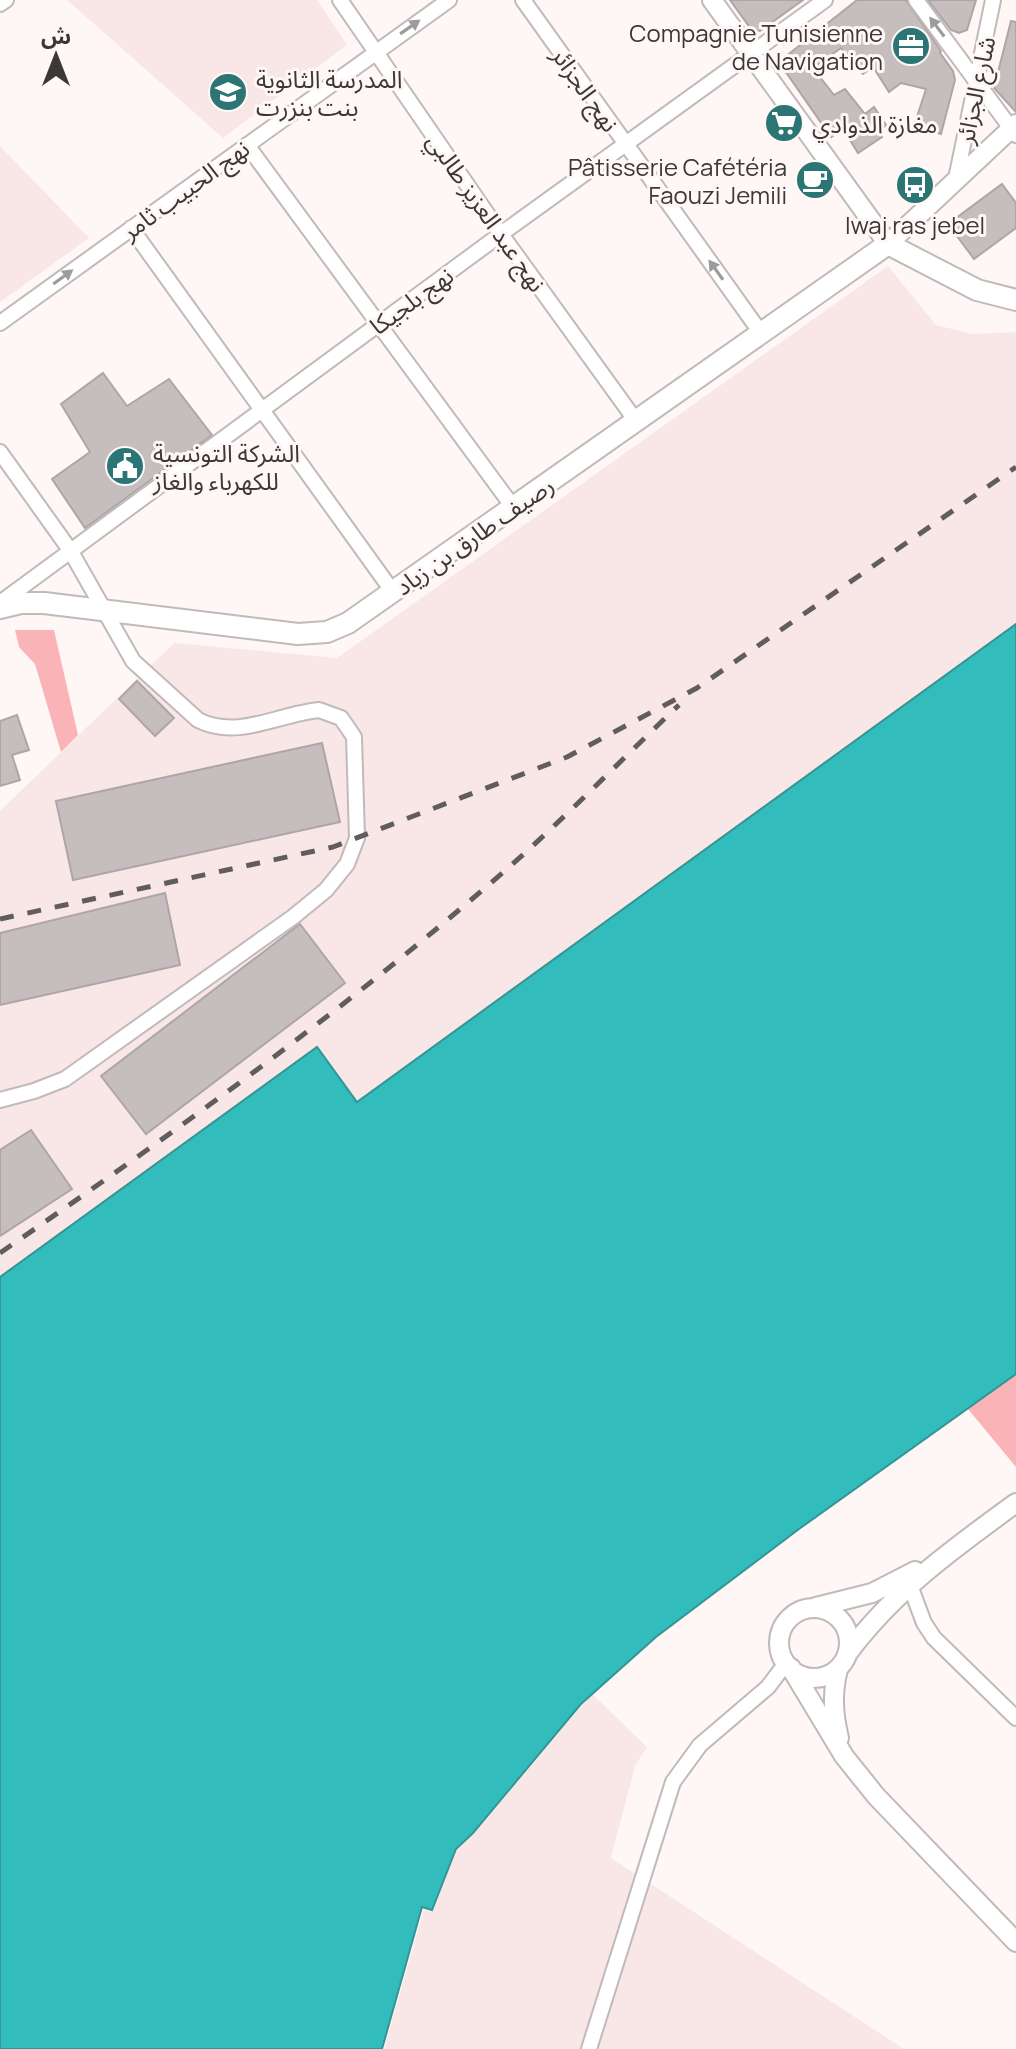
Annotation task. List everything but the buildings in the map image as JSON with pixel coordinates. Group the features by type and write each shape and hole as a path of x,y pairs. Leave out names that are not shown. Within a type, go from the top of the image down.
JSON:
{"main road":[{"path":"888,244 977,290 1016,300"},
{"name":"رصيف طارق بن زياد","path":"0,606 21,603 105,609 298,634 327,632 348,623 393,592 888,244"}],"street":[{"path":"0,4 6,0"},
{"name":"نهج عبد العزيز طالبي","path":"340,0 501,234 636,421"},
{"name":"نهج الحبيب ثامر","path":"0,323 449,0"},
{"name":"نهج الجزائر","path":"523,0 761,333"},
{"path":"712,0 888,244"},
{"name":"نهج بلجيكا","path":"0,606 70,550 825,0"},
{"path":"916,0 1014,129"},
{"name":"شارع الجزائر","path":"956,179 993,0"},
{"name":"رصيف طارق بن زياد","path":"888,244 1014,129"},
{"path":"247,145 513,507"},
{"path":"131,228 393,592"},
{"path":"0,452 70,550 133,661 198,720 211,726 238,728 319,710 341,718 354,737 357,838 347,864 326,890 293,917 65,1079 0,1100"},
{"path":"1016,1503 908,1580 872,1593 802,1610 786,1623 779,1643 788,1666 844,1756 876,1796 1016,1942"},
{"path":"788,1666 809,1677 820,1677 843,1661 908,1580"},
{"path":"908,1580 924,1623 934,1638 1016,1718"},
{"path":"812,1608 824,1609 842,1621 847,1631 843,1661 833,1689 833,1704 844,1756"},
{"path":"589,2049 673,1782 700,1745 788,1666"}],"shaded area":[{"name":"المدرسة الثانوية بنت بنزرت","path":"67,0 317,0 347,45 223,138"},
{"path":"0,146 89,238 0,302"},
{"path":"888,266 936,325 972,334 1016,332 1016,624 356,1102 316,1048 0,1277 0,811 174,643 337,658"},
{"path":"15,630 54,630 78,735 61,752 35,664 19,647"},
{"path":"1016,1374 1016,1467 968,1409"},
{"path":"592,1694 647,1747 635,1766 611,1858 904,2049 384,2049 424,1909 433,1911 457,1849"}],"water":[{"path":"1016,624 1016,1374 799,1529 656,1637 581,1704 473,1833 456,1849 432,1910 422,1907 382,2049 0,2049 0,1277 317,1047 357,1102"}],"railway":[{"path":"0,919 333,847 567,757 697,688 1016,467"},
{"path":"0,1253 195,1115 386,970 530,848 679,705"}],"place":[{"name":"Compagnie Tunisienne de Navigation","path":"911,46"},
{"name":"المدرسة الثانوية بنت بنزرت","path":"228,92"},
{"name":"مغازة الذوادي","path":"784,123"},
{"name":"Pâtisserie Cafétéria Faouzi Jemili","path":"815,180"},
{"name":"lwaj ras jebel","path":"915,185"},
{"name":"الشركة التونسية للكهرباء والغاز","path":"125,466"}]}
